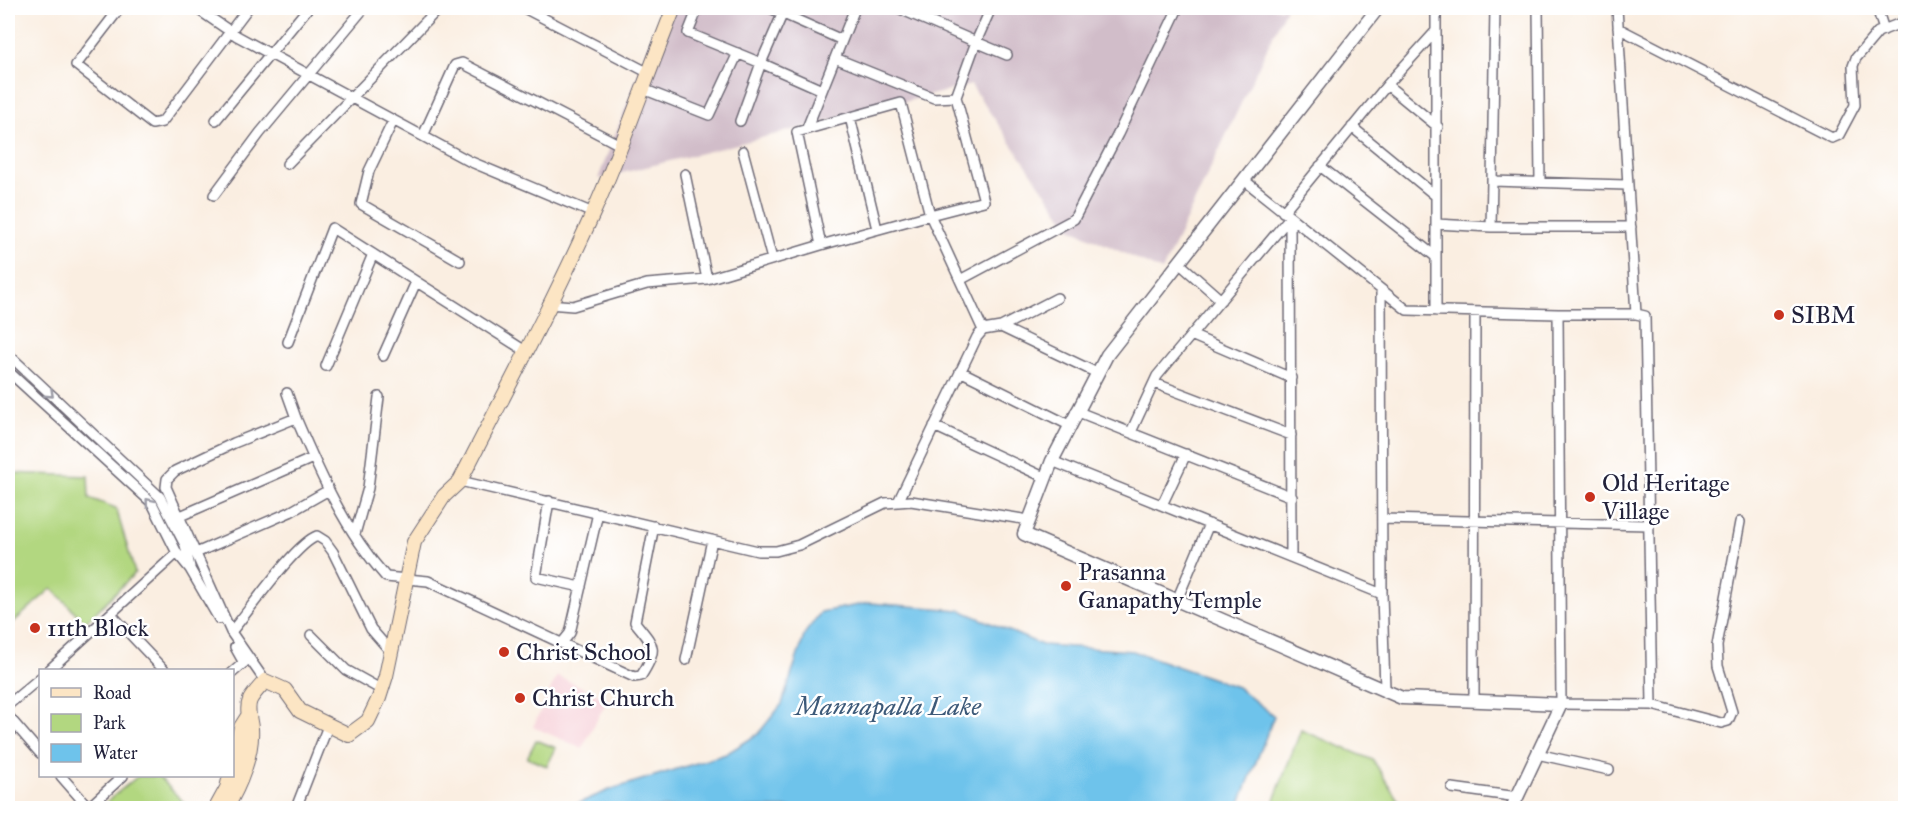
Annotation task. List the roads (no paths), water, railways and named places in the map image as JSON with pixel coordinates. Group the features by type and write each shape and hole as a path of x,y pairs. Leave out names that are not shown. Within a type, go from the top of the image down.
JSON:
{"main road":[{"path":"226,808 236,792 247,757 251,729 248,716 250,700 265,681 285,690 300,711 349,735 368,721 382,690 404,579 414,542 444,496 460,480 527,352 622,146 674,8"},
{"path":"234,759 241,726 248,716"},
{"path":"216,808 227,788 230,777"}],"street":[{"path":"8,12 11,8"},
{"path":"120,8 76,65 152,124 162,122 248,8"},
{"path":"196,8 230,31 393,121 502,177 593,213"},
{"path":"216,120 308,8"},
{"path":"214,195 260,133 364,8"},
{"path":"287,164 353,99 439,8"},
{"path":"524,8 649,73"},
{"path":"698,8 688,33 822,90"},
{"path":"770,8 784,10 842,40"},
{"path":"807,129 855,8"},
{"path":"898,8 1007,55"},
{"path":"548,304 573,306 647,284 707,279 877,229 984,201 956,97 991,8"},
{"path":"960,280 1074,219 1118,134 1178,8"},
{"path":"1378,8 1107,355 1052,461 1024,534 1402,698 1652,705 1721,723 1728,720 1732,712 1718,666 1717,646 1740,522"},
{"path":"1436,8 1438,127 1436,311"},
{"path":"1491,226 1495,8"},
{"path":"1538,8 1540,182"},
{"path":"1617,8 1626,185 1636,314"},
{"path":"1877,8 1884,30"},
{"path":"740,121 761,63 784,10"},
{"path":"1618,28 1832,138 1839,135 1855,105 1853,66 1856,58 1873,36 1905,21"},
{"path":"1131,432 1154,383 1287,214 1320,166 1387,85 1435,32"},
{"path":"643,89 709,115 738,53"},
{"path":"835,58 934,98 956,97"},
{"path":"423,136 455,65 462,63 622,146"},
{"path":"1387,85 1438,127"},
{"path":"821,245 797,132 901,102 930,215 983,330"},
{"path":"850,117 877,229"},
{"path":"393,121 369,171 361,204 460,261"},
{"path":"1352,127 1436,196"},
{"path":"743,151 772,259"},
{"path":"1320,166 1436,257"},
{"path":"685,174 707,279"},
{"path":"1244,180 1407,310 1645,316 1652,705"},
{"path":"1492,181 1626,185"},
{"path":"1287,214 1291,378 1291,558"},
{"path":"1436,224 1630,227"},
{"path":"288,342 332,228 527,352"},
{"path":"327,366 373,254"},
{"path":"1179,263 1221,300"},
{"path":"383,356 416,282"},
{"path":"1381,290 1382,594 1385,689"},
{"path":"898,502 977,337 983,330 1001,327 1057,298"},
{"path":"1474,312 1474,700"},
{"path":"1452,788 1515,803 1561,704 1558,314"},
{"path":"1001,327 1097,373"},
{"path":"1191,335 1291,378"},
{"path":"8,354 160,497 185,545 190,568"},
{"path":"8,371 152,503 177,553 190,568 246,660 265,681"},
{"path":"960,371 1069,425"},
{"path":"1154,383 1291,435"},
{"path":"287,393 327,491 371,560 386,577 428,581 634,677 640,676 649,664 652,643 635,622 654,526"},
{"path":"355,534 368,488 379,397"},
{"path":"1076,411 1292,497"},
{"path":"246,660 231,632 166,487 168,479 175,471 234,442 296,418"},
{"path":"934,426 1046,478"},
{"path":"1162,505 1186,454"},
{"path":"178,517 313,458"},
{"path":"1052,461 1382,594"},
{"path":"460,480 758,551 776,551 799,545 885,503 910,501 1029,520"},
{"path":"196,553 290,512 327,491"},
{"path":"549,501 536,577 581,587"},
{"path":"562,643 570,633 598,513"},
{"path":"1382,519 1648,525"},
{"path":"1177,600 1209,524"},
{"path":"231,632 310,538 317,536 326,541 371,629 391,652"},
{"path":"686,660 712,540"},
{"path":"50,669 177,553"},
{"path":"111,614 163,669"},
{"path":"310,634 346,670 382,690"},
{"path":"234,671 246,660"},
{"path":"8,705 39,679"},
{"path":"8,716 39,752"},
{"path":"296,808 328,726"},
{"path":"1538,754 1609,770"},
{"path":"62,777 89,808 122,777"}],"water":[{"name":"Mannapalla Lake","path":"869,603 960,610 1042,645 1133,651 1237,687 1274,716 1238,808 567,808 612,789 726,754 758,734 782,704 805,633 821,612"}],"place":[{"name":"SIBM","path":"1779,315"},
{"name":"Old Heritage Village","path":"1590,497"},
{"name":"Prasanna Ganapathy Temple","path":"1066,586"},
{"name":"11th Block","path":"35,628"},
{"name":"Christ School","path":"504,652"},
{"name":"Christ Church","path":"520,698"}]}
